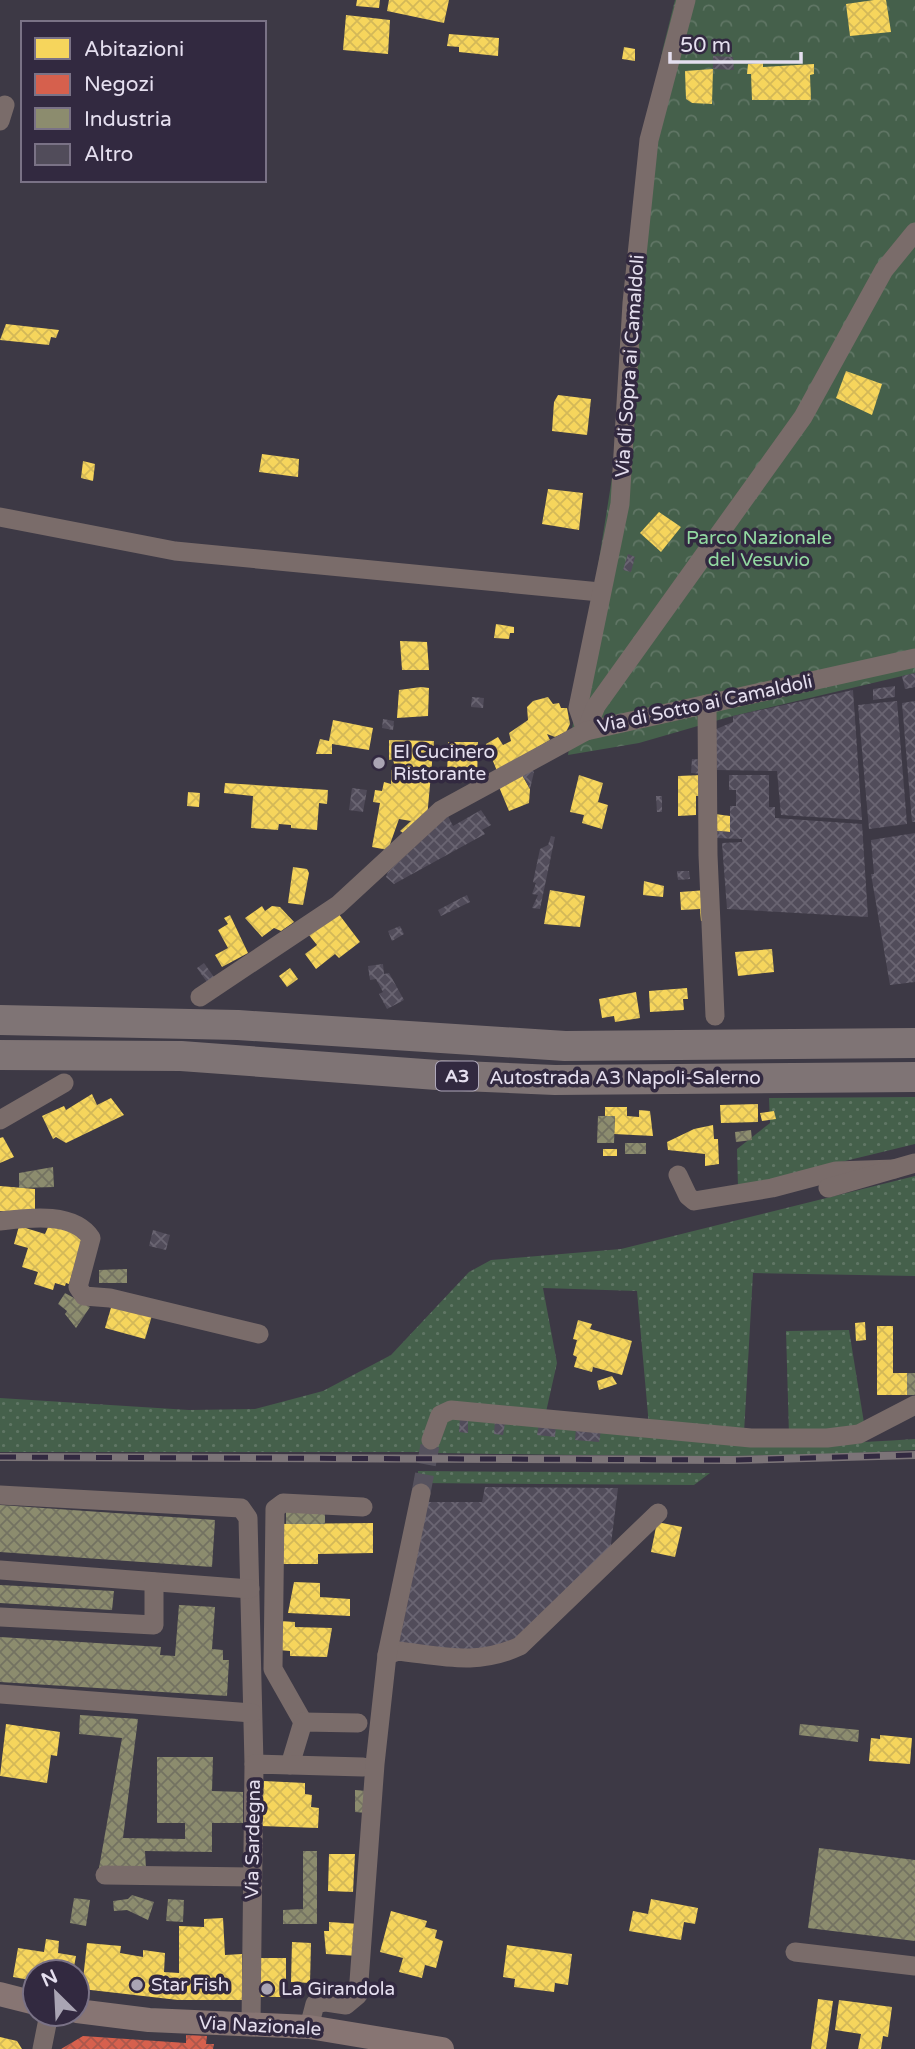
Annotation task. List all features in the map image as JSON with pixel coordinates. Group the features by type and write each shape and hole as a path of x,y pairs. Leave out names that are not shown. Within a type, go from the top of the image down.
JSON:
{"highway":[{"name":"Autostrada A3 Napoli-Salerno","path":"0,1020 225,1024 565,1046 915,1043"},
{"name":"Autostrada A3 Napoli-Salerno","path":"0,1055 181,1056 555,1080 915,1077"}],"main road":[{"path":"0,1994 21,1999"},
{"name":"Via Nazionale","path":"91,2013 149,2020 309,2027 381,2043 442,2049"}],"street":[{"name":"Via di Sopra ai Camaldoli","path":"586,731 578,708 623,474 632,303 649,140 686,0"},
{"path":"586,731 596,706 803,417 884,270 915,232"},
{"path":"0,517 175,551 600,592"},
{"name":"Via di Sotto ai Camaldoli","path":"200,997 338,905 441,810 586,731 915,658"},
{"path":"707,705 708,855 715,1016"},
{"path":"0,1120 64,1083"},
{"path":"828,1188 915,1163"},
{"path":"678,1175 688,1196 694,1200 772,1188 836,1171 894,1169"},
{"path":"0,1222 32,1217 59,1220 87,1231 91,1238 78,1287 84,1296 110,1298 259,1334"},
{"path":"431,1440 440,1415 451,1410 751,1438 827,1438 859,1434 915,1405"},
{"path":"309,2027 315,2004 326,2002 346,2005 358,1995 375,1764 387,1655 421,1493"},
{"path":"0,1496 242,1508 248,1518 254,1764"},
{"path":"290,1765 303,1722 273,1669 275,1509 283,1503 363,1507"},
{"path":"387,1655 398,1651 476,1660 497,1657 520,1646 658,1513"},
{"path":"0,1570 250,1589"},
{"path":"0,1617 154,1625 154,1582"},
{"path":"0,1694 252,1713"},
{"path":"303,1722 358,1723"},
{"name":"Via Sardegna","path":"251,2024 254,1764 363,1767"},
{"path":"105,1875 252,1877"},
{"path":"795,1952 915,1966"},
{"path":"43,2049 47,2028"}],"green space":[{"name":"Parco Nazionale del Vesuvio","path":"675,0 915,0 915,673 729,717 639,743 568,755 612,478 662,52"},
{"path":"915,1097 915,1144 738,1187 737,1149 770,1123 769,1098"},
{"path":"915,1176 915,1276 753,1273 744,1433 649,1426 637,1291 543,1288 557,1363 546,1412 434,1419 424,1452 0,1452 0,1398 189,1410 255,1409 323,1391 391,1355 469,1272 491,1260 621,1249"},
{"path":"849,1330 865,1429 789,1435 786,1331"},
{"path":"452,1414 683,1437 799,1442 915,1439 915,1450 734,1456 430,1453 440,1421"},
{"path":"418,1471 710,1473 694,1485 417,1483"}],"building: Abitazioni":[{"path":"357,0 380,0 379,8 356,6"},
{"path":"389,0 449,0 444,23 387,11"},
{"path":"886,0 891,32 850,36 846,4"},
{"path":"346,15 390,20 388,54 343,50"},
{"path":"449,34 499,38 498,56 459,52 459,47 447,46"},
{"path":"624,47 635,49 635,61 622,59"},
{"path":"763,63 763,67 814,64 814,74 810,75 811,100 752,100 748,64"},
{"path":"713,69 712,104 692,103 686,99 685,71"},
{"path":"6,324 59,330 56,338 51,337 49,345 0,340"},
{"path":"846,371 882,384 872,415 836,398"},
{"path":"558,395 591,399 587,435 552,431 554,402"},
{"path":"262,454 299,459 298,477 259,472"},
{"path":"83,461 95,464 93,481 81,478"},
{"path":"548,489 583,493 579,530 542,524"},
{"path":"659,512 681,527 661,552 640,533"},
{"path":"496,624 514,627 514,633 510,633 509,639 494,638"},
{"path":"400,641 427,642 429,670 402,670"},
{"path":"429,688 428,716 397,718 399,690"},
{"path":"548,697 553,704 559,703 561,708 567,708 570,724 566,732 555,737 547,734 550,740 497,771 486,744 498,737 503,745 511,741 509,733 528,720 527,707 533,701"},
{"path":"333,720 373,728 369,750 332,744 332,754 316,754 320,739 329,741"},
{"path":"389,740 434,741 427,818 408,836 400,831 411,821 399,819 388,850 372,847 380,803 373,802 375,790 382,791 384,782 391,784 391,770 395,769 393,759 389,760"},
{"path":"448,742 478,742 477,780 447,779"},
{"path":"521,773 530,789 529,803 509,811 499,787"},
{"path":"579,775 603,783 598,802 608,805 602,829 582,823 584,815 570,812"},
{"path":"702,775 702,796 696,796 696,815 678,816 678,776"},
{"path":"225,783 328,790 327,804 319,803 317,830 279,824 278,830 251,828 253,796 224,793"},
{"path":"188,792 200,793 199,807 187,806"},
{"path":"715,814 730,816 730,832 716,831"},
{"path":"293,867 307,869 309,873 303,905 288,903"},
{"path":"644,881 664,886 663,897 643,895"},
{"path":"550,890 585,896 580,927 544,924"},
{"path":"707,890 709,920 701,921 700,909 681,910 680,892"},
{"path":"262,906 265,911 272,906 280,907 294,922 281,931 274,928 262,937 245,918"},
{"path":"338,913 360,942 339,958 335,954 316,969 305,954 317,945 309,935"},
{"path":"230,915 248,953 222,967 215,955 228,948 218,930 228,924 224,918"},
{"path":"772,949 774,972 738,976 735,952"},
{"path":"290,968 298,979 287,987 279,976"},
{"path":"687,988 688,999 683,999 684,1010 650,1012 649,991"},
{"path":"636,992 640,1018 615,1022 614,1016 602,1018 599,999"},
{"path":"92,1094 97,1105 111,1098 124,1115 66,1143 56,1137 53,1139 42,1116 64,1106 66,1110"},
{"path":"758,1104 758,1122 721,1123 720,1105"},
{"path":"605,1107 627,1107 627,1116 639,1117 639,1110 650,1111 653,1136 614,1134 615,1116 605,1116"},
{"path":"774,1111 776,1119 762,1121 760,1113"},
{"path":"713,1125 714,1139 718,1139 719,1164 705,1166 705,1154 668,1150 667,1142 694,1129"},
{"path":"3,1137 14,1157 0,1163 0,1138"},
{"path":"603,1149 617,1149 617,1156 603,1156"},
{"path":"0,1186 35,1189 35,1211 0,1211"},
{"path":"49,1225 84,1236 69,1284 66,1283 65,1286 55,1283 53,1290 34,1284 38,1272 22,1267 28,1248 14,1244 19,1226 45,1234"},
{"path":"113,1301 153,1312 145,1339 105,1328"},
{"path":"578,1320 592,1324 590,1329 632,1341 622,1375 593,1367 592,1372 574,1367 577,1357 573,1355 577,1340 573,1339"},
{"path":"865,1322 866,1340 856,1341 855,1323"},
{"path":"877,1326 893,1326 893,1373 907,1373 907,1395 877,1395"},
{"path":"612,1376 617,1384 599,1390 597,1381"},
{"path":"657,1522 682,1527 675,1557 651,1552"},
{"path":"373,1523 373,1553 318,1554 318,1564 278,1564 277,1524"},
{"path":"294,1582 320,1583 320,1597 350,1599 350,1616 288,1613"},
{"path":"280,1621 295,1622 295,1627 332,1628 327,1657 290,1656 290,1651 279,1650"},
{"path":"6,1724 60,1732 57,1756 51,1755 47,1783 0,1776"},
{"path":"880,1735 912,1738 910,1764 869,1761 871,1738 880,1739"},
{"path":"264,1781 305,1783 305,1794 312,1795 311,1807 319,1808 318,1828 261,1826"},
{"path":"329,1854 355,1854 353,1892 328,1891"},
{"path":"651,1899 698,1908 695,1924 684,1922 681,1940 629,1931 633,1911 648,1914"},
{"path":"391,1911 427,1921 425,1927 437,1930 435,1938 443,1941 436,1968 425,1965 422,1978 399,1972 403,1958 380,1952"},
{"path":"223,1918 225,1955 242,1954 242,2000 178,2000 91,1990 91,1958 85,1958 87,1943 121,1946 120,1953 143,1957 143,1950 165,1953 164,1972 179,1973 179,1926 204,1927 204,1919"},
{"path":"329,1922 360,1924 358,1956 326,1954 324,1931 329,1931"},
{"path":"46,1939 59,1941 58,1953 76,1956 21,1958 21,1978 13,1977 18,1948 44,1952"},
{"path":"292,1942 311,1943 310,1983 291,1982"},
{"path":"507,1945 572,1954 568,1985 555,1983 554,1992 514,1987 515,1979 503,1977"},
{"path":"259,1958 286,1958 286,1997 260,1997"},
{"path":"818,1999 833,2001 826,2049 811,2049"},
{"path":"839,2000 892,2007 888,2037 883,2036 881,2049 858,2049 861,2034 835,2030"},
{"path":"0,2037 17,2041 22,2049 0,2049"}],"building: Negozi":[{"path":"186,2035 207,2036 206,2044 214,2044 213,2049 61,2049 83,2036 186,2043"}],"building: Industria":[{"path":"598,1116 615,1116 614,1143 597,1143"},
{"path":"751,1130 752,1140 736,1142 735,1132"},
{"path":"625,1143 646,1143 646,1154 625,1154"},
{"path":"53,1167 54,1187 19,1188 19,1173"},
{"path":"127,1269 127,1283 99,1283 99,1270"},
{"path":"65,1293 90,1307 76,1328 65,1314 67,1311 58,1304"},
{"path":"907,1373 915,1373 915,1395 907,1395"},
{"path":"0,1505 215,1520 212,1567 0,1552"},
{"path":"286,1512 325,1512 325,1524 286,1524"},
{"path":"0,1585 114,1591 112,1610 0,1603"},
{"path":"179,1605 215,1607 212,1649 223,1650 223,1660 229,1660 227,1696 0,1682 0,1637 161,1647 160,1655 175,1656"},
{"path":"80,1715 138,1719 123,1838 185,1839 185,1823 157,1823 157,1757 213,1757 212,1791 243,1792 243,1823 212,1823 212,1852 145,1851 146,1869 99,1868 122,1738 79,1734"},
{"path":"800,1724 859,1730 858,1742 799,1735"},
{"path":"355,1790 368,1791 367,1813 355,1812"},
{"path":"819,1848 915,1860 915,1941 808,1928"},
{"path":"303,1851 317,1851 317,1924 283,1924 283,1910 303,1909"},
{"path":"132,1895 154,1902 148,1920 127,1910 114,1911 113,1901 128,1899"},
{"path":"74,1898 90,1900 86,1926 70,1923"},
{"path":"168,1899 184,1900 183,1922 166,1921"}],"building: Altro":[{"path":"713,56 733,57 734,70 713,69"},
{"path":"628,554 635,557 631,572 623,570"},
{"path":"915,673 915,687 905,689 902,676"},
{"path":"895,686 895,697 873,700 873,689"},
{"path":"853,690 862,820 781,815 777,771 717,770 714,730 733,722 733,716"},
{"path":"472,697 484,698 483,708 471,707"},
{"path":"897,701 907,824 869,829 858,705"},
{"path":"915,701 915,822 912,822 902,703"},
{"path":"383,719 394,721 393,730 382,728"},
{"path":"692,759 705,760 704,774 691,773"},
{"path":"529,768 534,772 530,789 521,773"},
{"path":"729,775 769,775 769,807 775,807 775,818 862,824 868,917 727,909 722,843 742,842 742,839 715,838 716,831 730,832 730,806 736,806 736,790 729,790"},
{"path":"352,788 367,790 363,812 349,810"},
{"path":"656,796 662,796 662,812 657,812"},
{"path":"481,810 491,825 482,830 485,834 394,884 386,877 388,872 448,816 453,826"},
{"path":"915,833 915,982 890,985 871,874 874,874 871,840"},
{"path":"551,836 555,837 540,909 532,908 538,895 532,894 540,849 548,845"},
{"path":"677,871 689,871 690,879 678,880"},
{"path":"467,895 470,902 441,916 438,910"},
{"path":"400,926 404,934 392,941 388,931"},
{"path":"204,963 216,980 209,985 197,968"},
{"path":"383,964 384,974 389,973 404,1000 387,1009 379,994 383,992 376,979 370,980 368,966"},
{"path":"153,1230 170,1235 166,1250 149,1246"},
{"path":"460,1417 468,1417 468,1433 459,1432"},
{"path":"495,1421 505,1423 503,1435 494,1434"},
{"path":"539,1424 556,1425 555,1437 537,1435"},
{"path":"576,1428 601,1431 599,1442 575,1440"},
{"path":"485,1487 618,1488 610,1552 517,1644 485,1655 399,1643 428,1502 482,1502"}],"tunnel":[{"path":"421,1493 431,1440"}],"railway":[{"path":"0,1457 733,1460 915,1455"}],"place":[{"name":"El Cucinero Ristorante","path":"379,763"},
{"name":"Star Fish","path":"137,1985"},
{"name":"La Girandola","path":"267,1989"}]}
